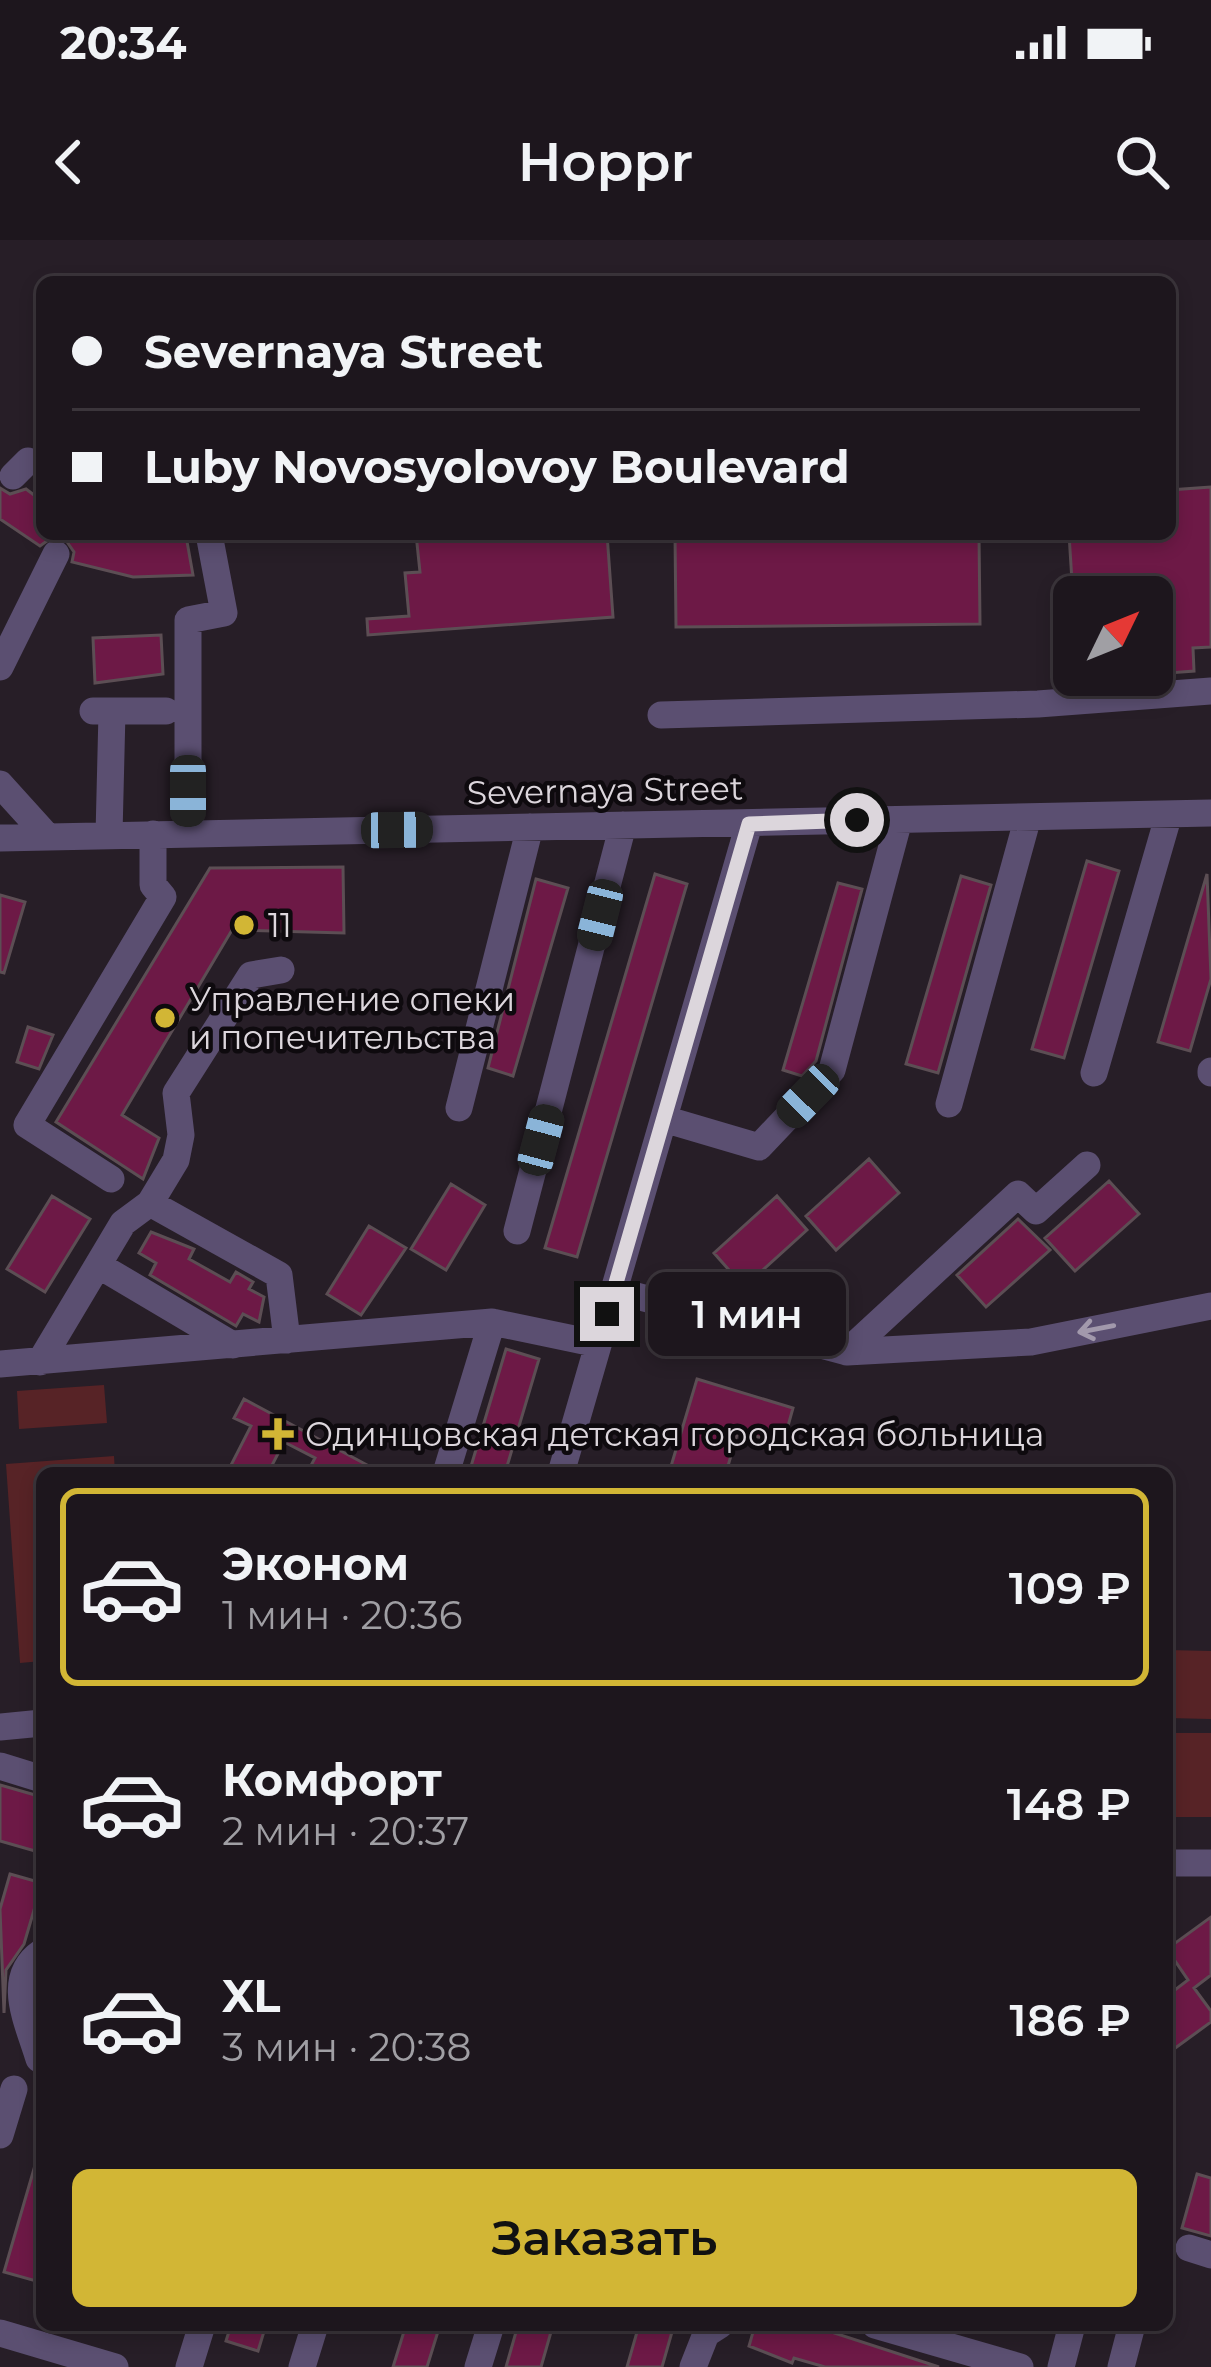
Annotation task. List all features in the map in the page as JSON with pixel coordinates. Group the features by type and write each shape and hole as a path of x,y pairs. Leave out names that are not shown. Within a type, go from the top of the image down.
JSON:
{"street":[{"path":"188,834 188,620 224,613 210,540"},
{"path":"0,668 56,554"},
{"path":"661,715 1038,704 1211,692"},
{"path":"109,836 102,711 166,711"},
{"path":"0,784 47,836"},
{"name":"Severnaya Street","path":"0,838 1211,813"},
{"path":"1094,1073 1169,814"},
{"path":"949,1104 1028,817"},
{"path":"664,1119 759,1147 832,1070 899,820"},
{"path":"563,1467 749,824"},
{"path":"517,1231 623,825"},
{"path":"459,1108 530,827"},
{"path":"111,1179 27,1125 163,897 153,885 153,834"},
{"path":"40,1362 123,1223 150,1203 176,1160 182,1135 176,1093 251,975 281,970"},
{"path":"847,1352 1018,1194 1036,1211 1087,1165"},
{"path":"150,1203 279,1275 287,1340"},
{"path":"98,1265 233,1345"},
{"path":"614,1289 847,1352 1031,1342 1211,1306"},
{"path":"0,1364 492,1322 598,1344"},
{"path":"448,1467 492,1322"},
{"path":"0,1727 36,1724"},
{"path":"0,1766 36,1776"},
{"path":"1173,1863 1211,1863"},
{"path":"36,1956 27,1962 19,1992 36,2049"},
{"path":"0,2135 14,2089"},
{"path":"189,2367 200,2331"},
{"path":"302,2367 312,2331"},
{"path":"478,2367 489,2331"},
{"path":"711,2331 694,2363 724,2367"},
{"path":"896,2331 1020,2367"},
{"path":"1061,2367 1070,2331"},
{"path":"1121,2367 1130,2331"},
{"path":"0,2332 68,2338 115,2367"}],"shaded area":[{"path":"104,1385 107,1423 19,1429 17,1391"},
{"path":"114,1456 115,1467 36,1467 36,1662 20,1663 6,1464"},
{"path":"1173,1650 1211,1651 1211,1719 1173,1718"},
{"path":"1173,1733 1211,1733 1211,1817 1173,1817"}],"building":[{"path":"1211,487 1211,647 1193,648 1194,671 1173,673 1173,576 1072,576 1069,540 1176,540 1176,490"},
{"path":"0,488 10,494 26,489 36,496 36,540 48,540 40,546 0,519"},
{"path":"66,540 187,540 193,575 133,577 72,562 74,552"},
{"path":"417,540 607,540 613,617 368,635 367,619 409,616 405,573 420,572"},
{"path":"675,540 979,540 980,624 676,627"},
{"path":"161,635 163,674 95,683 93,638"},
{"path":"1087,861 1119,871 1064,1058 1032,1049"},
{"path":"343,867 344,933 232,930 122,1115 159,1138 143,1179 56,1122 210,868"},
{"path":"655,874 687,884 577,1257 545,1248"},
{"path":"1207,874 1211,979 1190,1051 1158,1042"},
{"path":"961,876 991,885 938,1073 906,1064"},
{"path":"536,879 568,888 513,1076 488,1068"},
{"path":"838,883 862,889 816,1061 802,1076 783,1070"},
{"path":"0,895 25,902 4,973 0,972"},
{"path":"28,1027 53,1035 39,1069 17,1062"},
{"path":"869,1159 899,1193 836,1250 806,1216"},
{"path":"1109,1181 1139,1214 1075,1271 1045,1238"},
{"path":"451,1184 485,1205 446,1270 411,1249"},
{"path":"52,1196 90,1219 45,1292 7,1269"},
{"path":"777,1196 807,1230 744,1287 714,1253"},
{"path":"1018,1219 1050,1250 986,1307 957,1275"},
{"path":"369,1226 406,1248 361,1315 327,1294"},
{"path":"151,1232 194,1249 189,1259 230,1282 236,1272 253,1282 249,1289 264,1297 259,1322 243,1314 236,1326 150,1275 156,1263 139,1253"},
{"path":"506,1349 539,1359 507,1467 471,1467"},
{"path":"697,1379 793,1408 783,1444 738,1431 728,1467 671,1467"},
{"name":"Одинцовская детская городская больница","path":"244,1399 371,1467 310,1467 315,1458 284,1442 271,1467 230,1467 251,1426 234,1418"},
{"path":"0,1785 36,1795 36,1851 0,1841"},
{"path":"10,1874 36,1881 36,1903 24,1944 6,1970 4,2013 0,1909"},
{"path":"1211,1917 1211,1975 1194,1988 1211,2011 1211,2022 1173,2050 1173,1991 1188,1980 1173,1958 1173,1945"},
{"path":"36,2162 36,2281 4,2272"},
{"path":"1197,2174 1211,2178 1211,2236 1182,2228"},
{"path":"229,2331 264,2331 258,2351 226,2341"},
{"path":"404,2331 438,2331 427,2367 393,2367"},
{"path":"516,2331 551,2331 541,2367 506,2367"},
{"path":"637,2331 672,2331 662,2367 627,2367"},
{"path":"753,2331 828,2331 939,2367 825,2367 794,2358 792,2363 749,2346"}],"place":[{"name":"11","path":"244,925"},
{"name":"Управление опеки и попечительства","path":"165,1018"},
{"name":"Одинцовская детская городская больница","path":"278,1434"}],"route":[{"path":"607,1314 749,824 857,820"}]}
